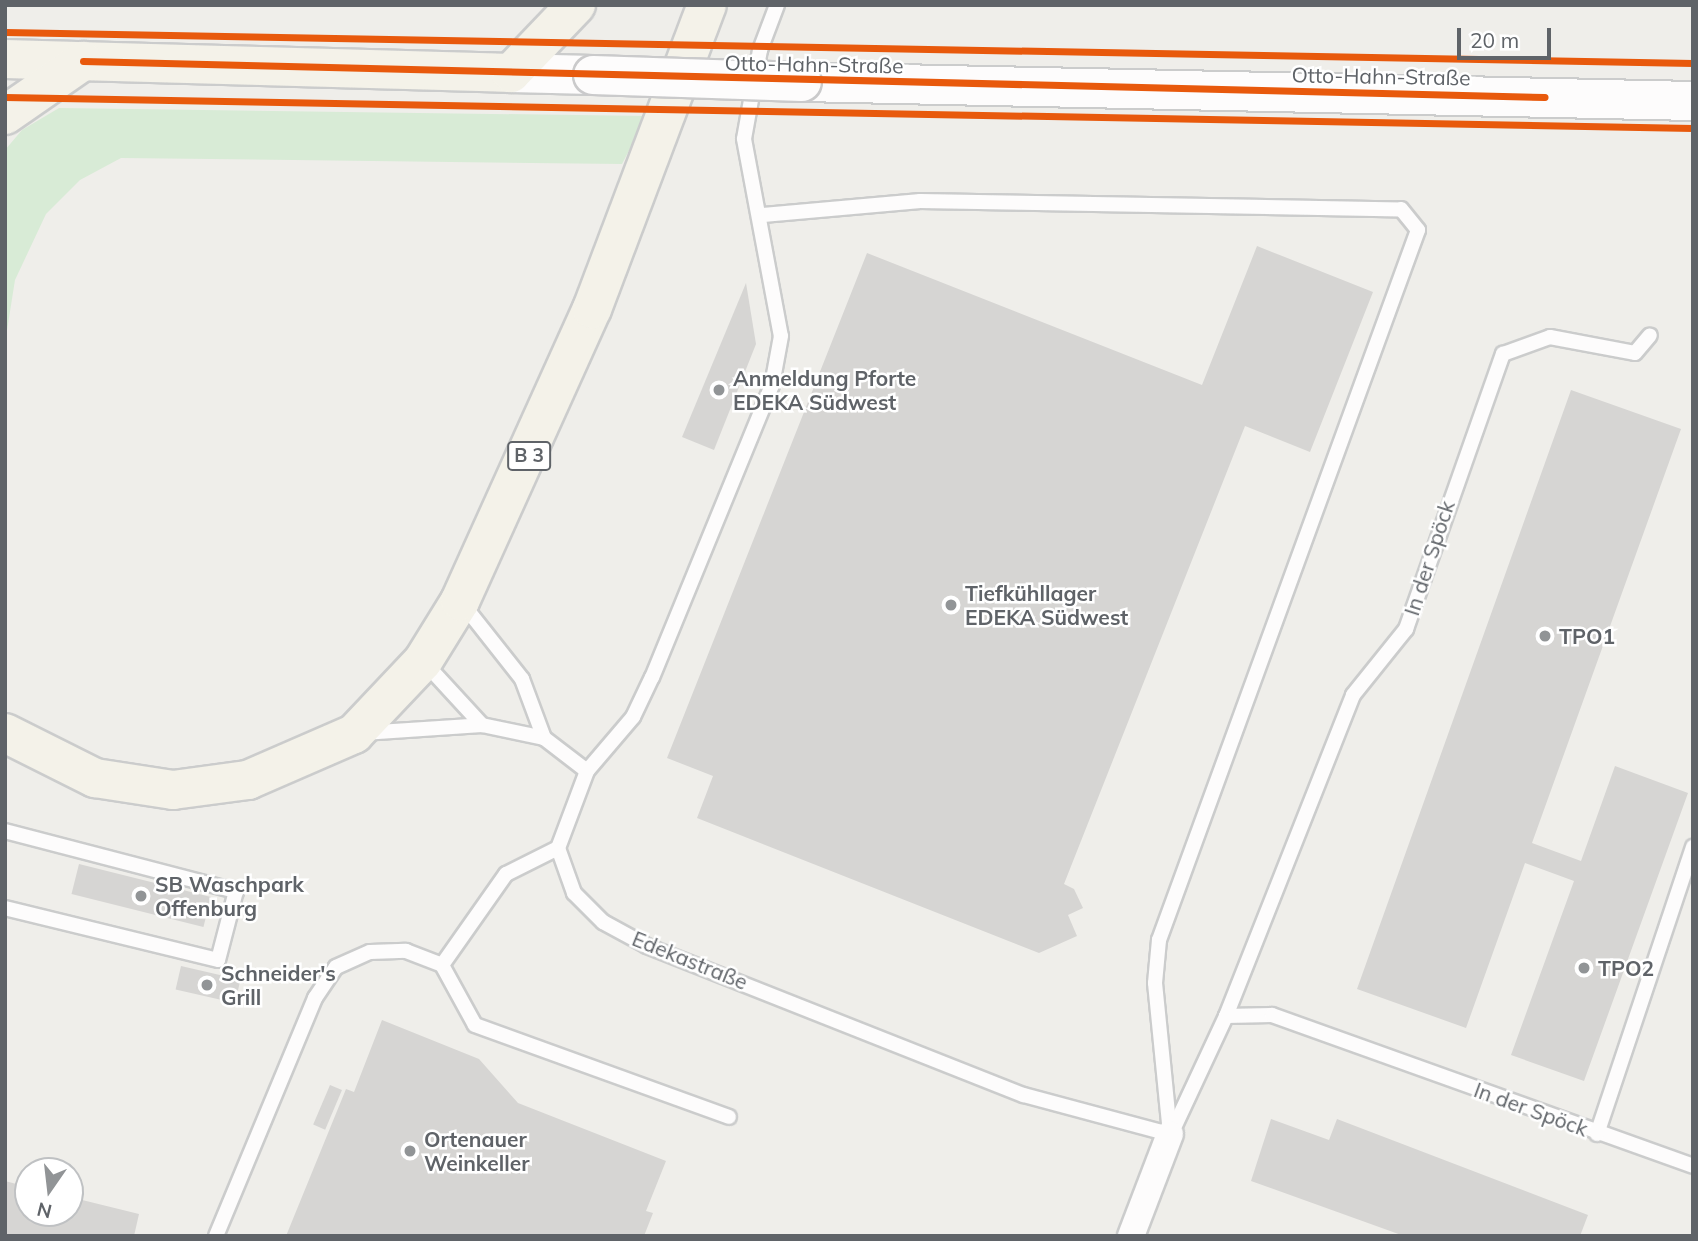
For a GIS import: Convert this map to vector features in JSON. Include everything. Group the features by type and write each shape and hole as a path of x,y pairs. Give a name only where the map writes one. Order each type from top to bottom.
{"main road":[{"path":"511,74 576,5"},
{"name":"B 3","path":"5,733 95,778 173,790 248,780 354,734 423,661 460,601 592,309 707,5"},
{"name":"Otto-Hahn-Straße","path":"5,59 511,74"},
{"path":"5,115 83,61"}],"street":[{"name":"Otto-Hahn-Straße","path":"511,74 1692,100"},
{"name":"In der Spöck","path":"1131,1236 1170,1134"}],"lane":[{"path":"442,965 506,874 558,848 587,771 633,717 648,687 772,385 781,336 762,215 746,171 744,139 760,50 777,5"},
{"path":"762,215 920,201 1401,209 1418,230 1159,940 1155,983 1170,1134"},
{"name":"In der Spöck","path":"1170,1134 1226,1016 1353,695 1406,629 1503,354 1550,337 1635,353 1650,335"},
{"path":"460,601 522,679 544,738"},
{"path":"423,661 482,725"},
{"path":"354,734 482,725 544,738 587,771"},
{"path":"5,831 236,891 218,960 5,908"},
{"name":"In der Spöck","path":"1597,1134 1693,847"},
{"name":"Edekastraße","path":"558,848 574,893 603,922 647,946 1024,1095 1170,1134"},
{"path":"216,1236 315,998 336,967 370,952 406,951 442,965 475,1025 729,1116"},
{"name":"In der Spöck","path":"1226,1016 1272,1015 1597,1134 1693,1166"}],"green space":[{"path":"59,108 647,116 622,164 121,158 80,180 46,214 15,280 5,343 5,150 22,130"}],"building":[{"name":"Tiefkühllager EDEKA Südwest","path":"1257,246 1373,292 1310,452 1245,426 1064,884 1074,889 1083,908 1068,915 1077,936 1039,953 697,818 713,776 667,758 867,253 1202,385"},
{"name":"Anmeldung Pforte EDEKA Südwest","path":"746,283 756,344 714,450 682,437"},
{"name":"TPO1","path":"1571,390 1681,429 1532,843 1581,861 1615,766 1688,793 1584,1081 1511,1055 1574,881 1525,863 1466,1028 1357,989"},
{"name":"SB Waschpark Offenburg","path":"79,864 211,897 203,927 72,894"},
{"name":"Schneider's Grill","path":"181,966 240,980 235,1003 176,989"},
{"name":"Ortenauer Weinkeller","path":"382,1020 479,1059 518,1103 666,1161 646,1211 653,1213 644,1236 286,1236 346,1089 354,1092"},
{"path":"330,1085 342,1090 325,1130 313,1125"},
{"path":"1271,1119 1329,1140 1337,1119 1588,1215 1580,1236 1404,1236 1251,1181"},
{"path":"5,1181 14,1183 14,1227 84,1227 84,1200 139,1214 134,1236 5,1236"}],"cycle path":[{"path":"5,32 1693,63"},
{"path":"83,61 1545,97"},
{"path":"5,97 1693,128"}],"place":[{"name":"Anmeldung Pforte EDEKA Südwest","path":"719,390"},
{"name":"Tiefkühllager EDEKA Südwest","path":"951,605"},
{"name":"TPO1","path":"1545,636"},
{"name":"SB Waschpark Offenburg","path":"141,896"},
{"name":"TPO2","path":"1584,968"},
{"name":"Schneider's Grill","path":"207,985"},
{"name":"Ortenauer Weinkeller","path":"410,1151"}]}
